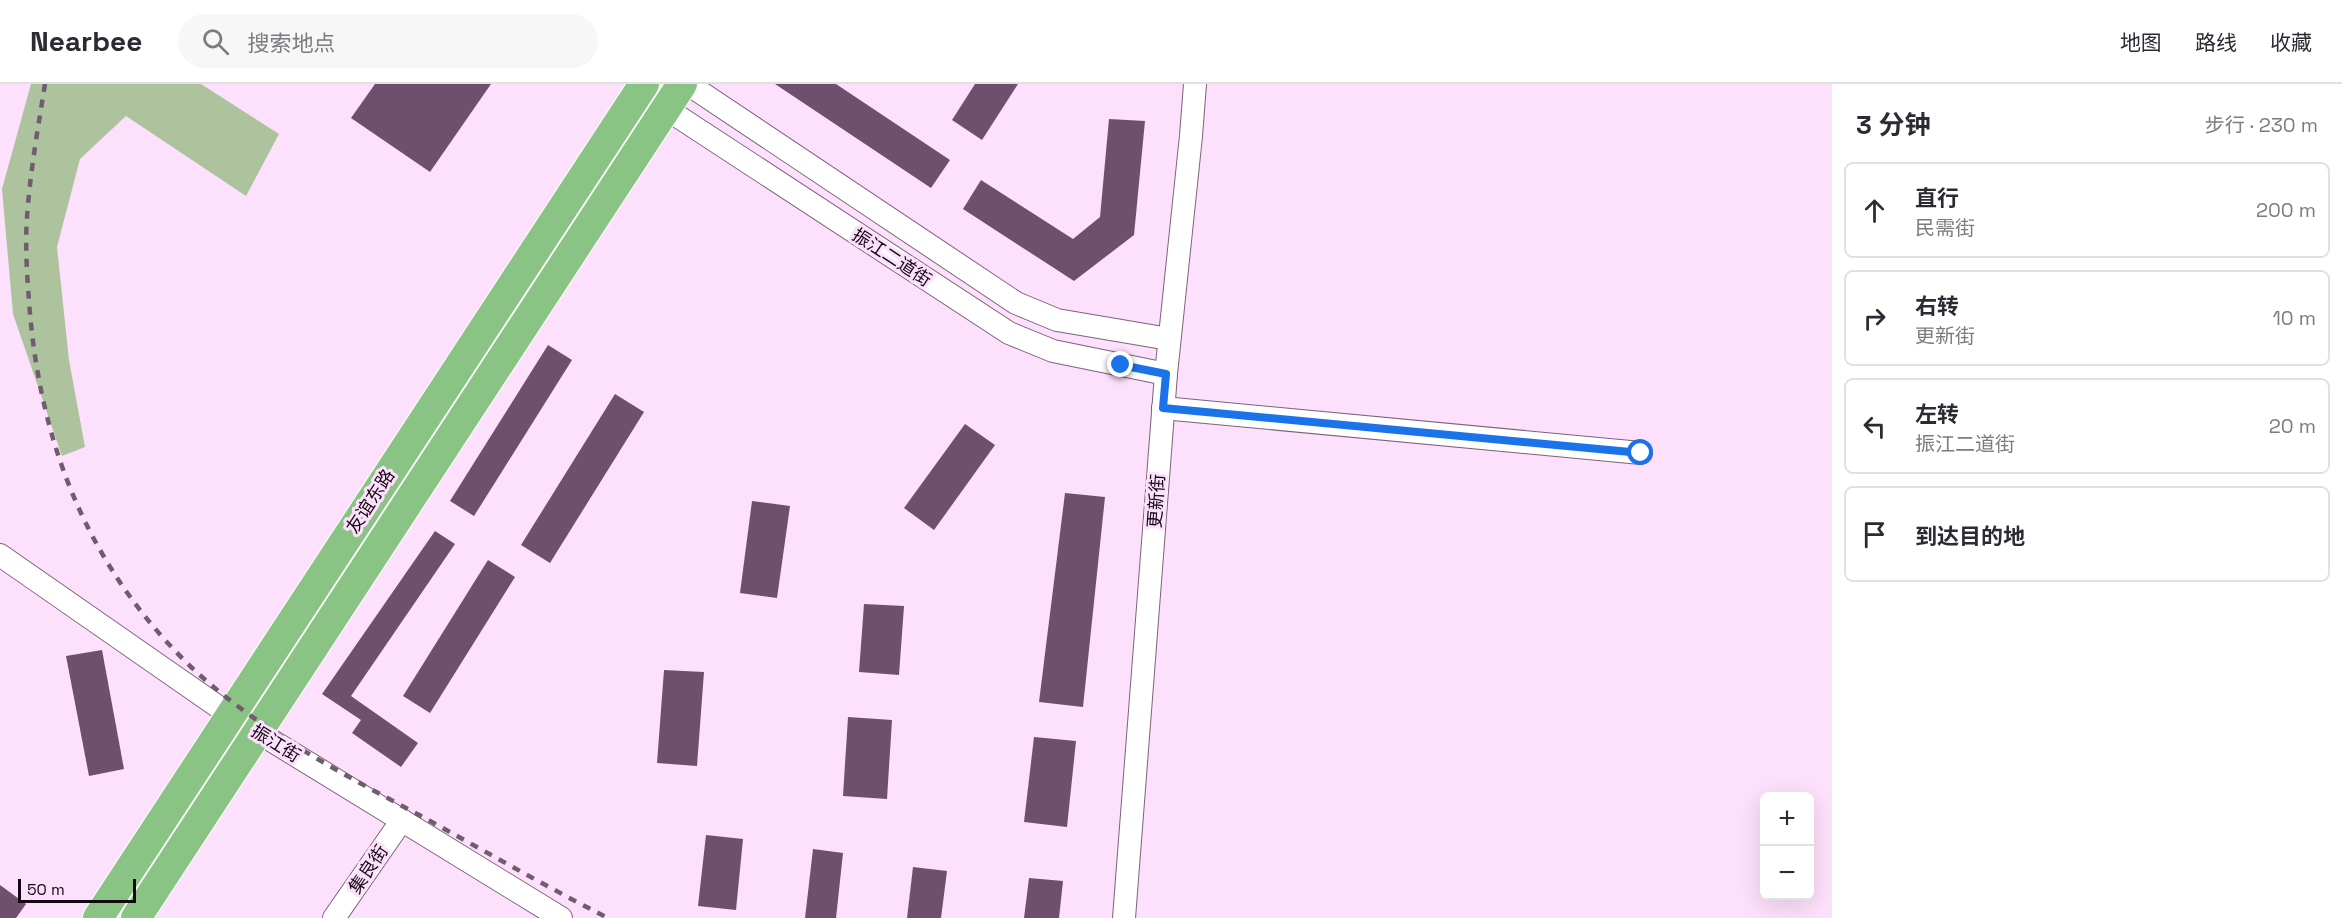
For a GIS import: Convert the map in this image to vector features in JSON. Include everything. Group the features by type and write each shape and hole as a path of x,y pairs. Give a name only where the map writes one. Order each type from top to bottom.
{"highway":[{"name":"友谊东路","path":"98,918 642,88"},
{"name":"友谊东路","path":"136,918 674,96"}],"street":[{"name":"振江二道街","path":"688,84 1016,303 1057,320 1169,339"},
{"name":"更新街","path":"1124,918 1163,408 1195,84"},
{"name":"振江二道街","path":"642,88 674,96 1009,333 1053,351 1166,374"},
{"path":"1163,408 1641,453"},
{"name":"振江街","path":"0,555 230,715 402,820 548,915"},
{"name":"集良街","path":"334,918 402,820"}],"green space":[{"path":"31,84 201,84 279,134 246,196 126,116 80,159 57,247 69,360 85,447 62,456 13,314 2,189"}],"building":[{"path":"375,84 491,84 430,172 351,118"},
{"path":"775,84 836,84 950,160 931,188"},
{"path":"975,84 1018,84 982,140 952,120"},
{"path":"1109,119 1145,121 1134,235 1074,281 963,209 981,180 1073,239 1100,217"},
{"path":"548,345 572,360 474,516 450,501"},
{"path":"615,394 644,412 550,563 521,545"},
{"path":"965,424 995,445 934,530 904,508"},
{"path":"1065,493 1105,497 1083,707 1039,702"},
{"path":"752,501 790,506 777,598 740,593"},
{"path":"435,531 455,544 351,696 418,743 401,767 352,733 361,720 322,694"},
{"path":"488,560 515,577 430,713 403,696"},
{"path":"864,604 904,606 899,675 859,672"},
{"path":"102,650 124,769 89,776 66,656"},
{"path":"664,670 704,672 697,766 657,763"},
{"path":"848,717 892,720 887,799 843,796"},
{"path":"1034,737 1076,741 1067,827 1024,822"},
{"path":"706,835 743,839 736,910 698,906"},
{"path":"813,849 843,853 836,918 805,918"},
{"path":"913,867 947,871 941,918 907,918"},
{"path":"1029,878 1063,881 1059,918 1024,918"},
{"path":"0,885 26,904 16,918 0,918"}],"railway":[{"path":"45,84 32,167 26,228 29,301 35,353 44,403 57,451 74,497 95,541 121,584 152,624 187,663 240,708 269,728 359,783 608,918"}],"route":[{"path":"1121,365 1166,374 1163,408 1641,453"}]}
